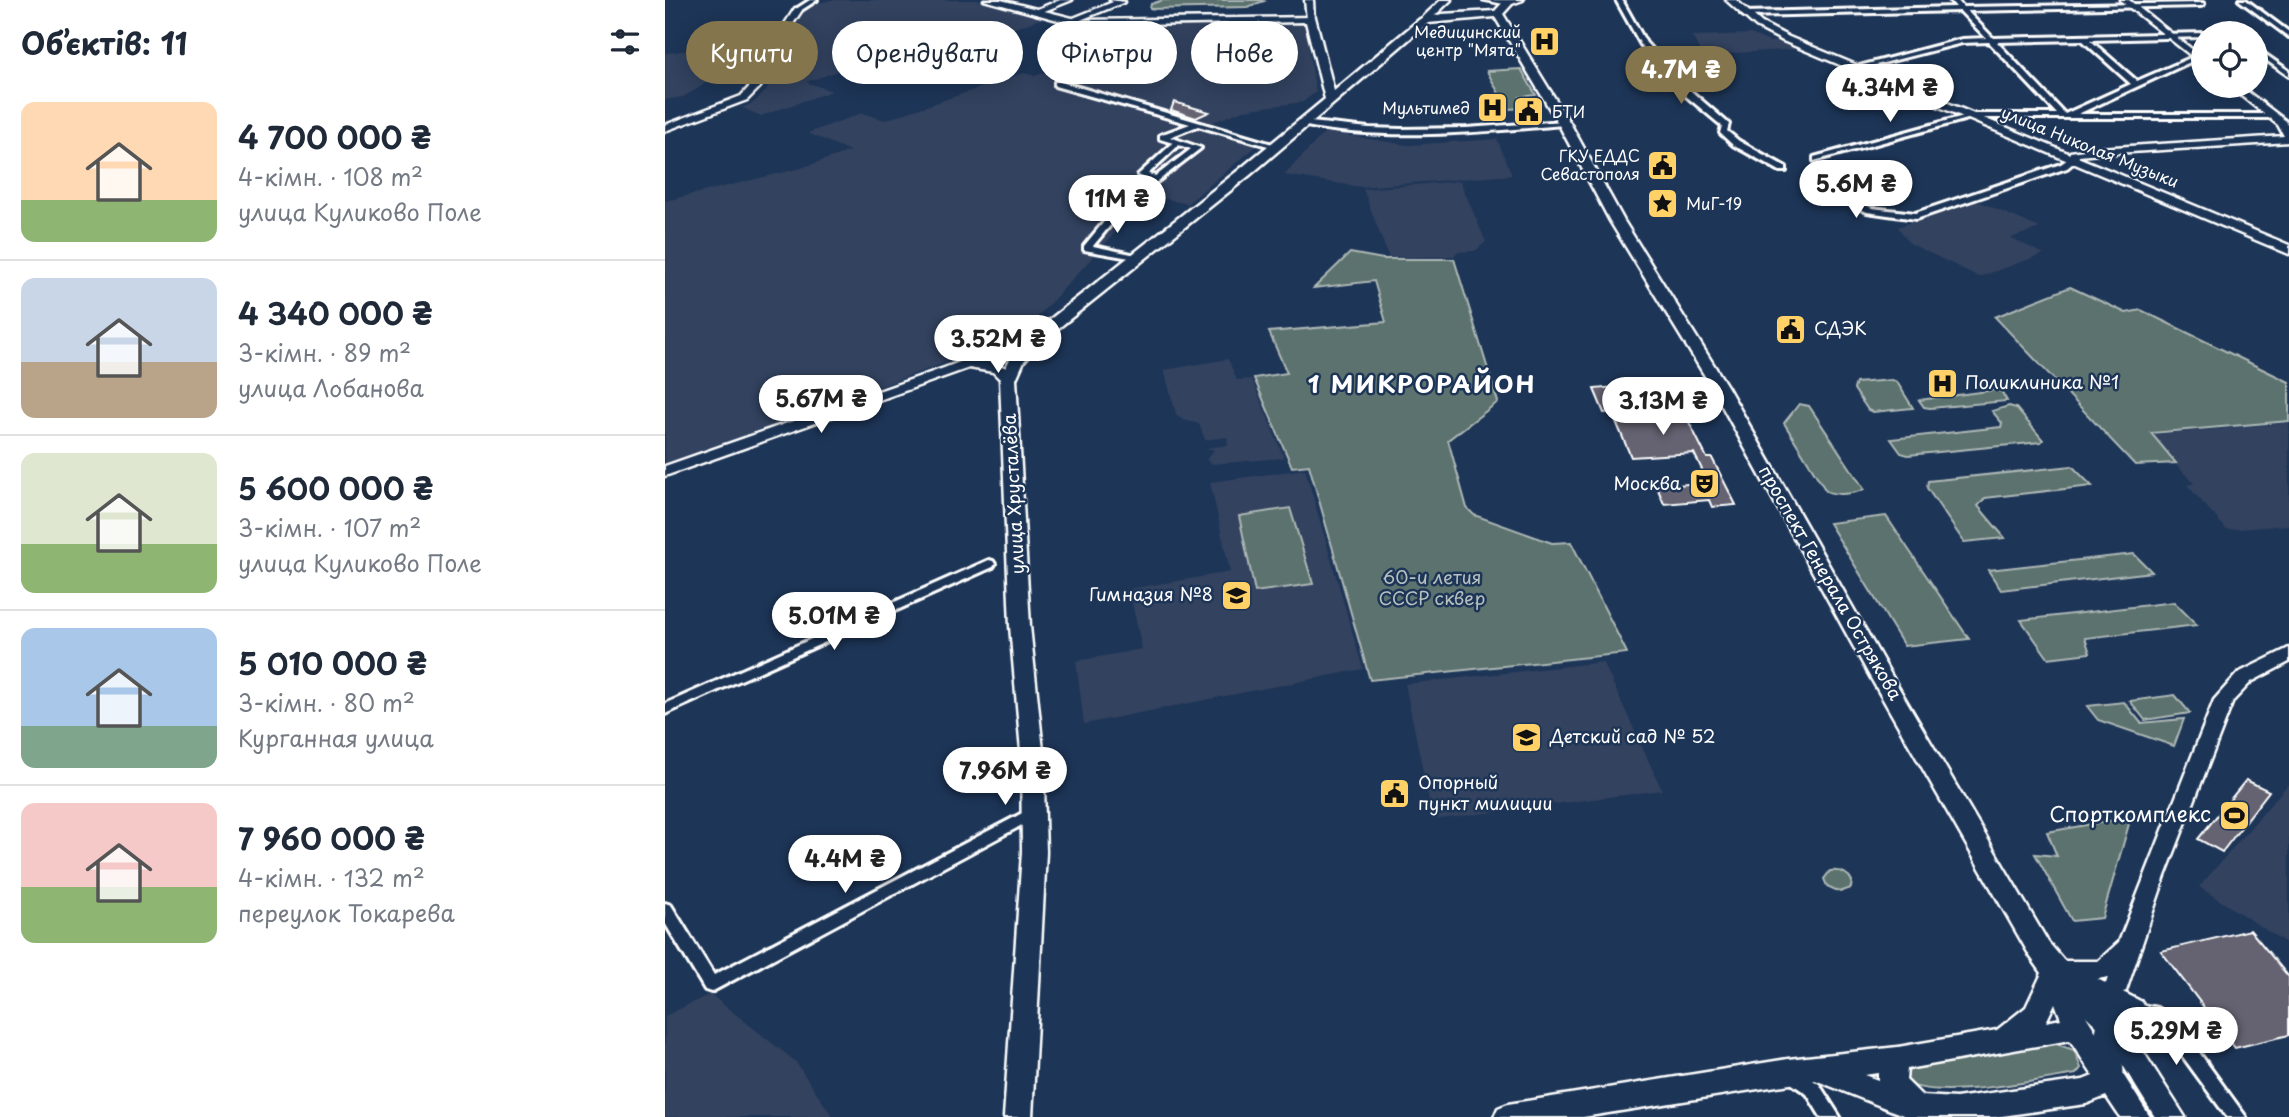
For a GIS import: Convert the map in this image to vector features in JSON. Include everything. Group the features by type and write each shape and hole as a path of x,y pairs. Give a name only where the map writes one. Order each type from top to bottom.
{"main road":[{"path":"989,0 1070,21"},
{"name":"улица Хрусталёва","path":"1018,1117 1034,852 1033,751 1020,626 1007,379 1017,357 1040,335 1304,123 1446,0"},
{"name":"улица Николая Музыки","path":"1731,0 1744,14 1773,33 2289,250"},
{"path":"1424,21 1442,17 1482,15 1499,3"},
{"name":"проспект Генерала Острякова","path":"1499,3 1617,221 1719,386 1974,837 2039,949 2056,971 2077,1028 2136,1117"},
{"path":"1156,21 1307,17 1331,99"},
{"path":"1323,76 1356,79"},
{"path":"665,471 949,371 1040,335"},
{"path":"977,360 1017,357"},
{"path":"949,371 974,365 989,365 1002,370 1007,379"},
{"path":"1818,1069 1917,1108 1956,1110 2087,1092 2113,1080 2117,1012 2131,936 2224,700 2231,688 2248,674 2289,654"},
{"path":"1995,1043 2036,1015 2056,971 2102,971 2112,966 2131,936"},
{"name":"проспект Генерала Острякова","path":"2056,971 2117,1012 2170,1117"},
{"path":"1508,1117 1788,1071 1898,1059 1995,1043 2077,1028 2117,1012"},
{"path":"1898,1059 1891,1070 1893,1086 1917,1108"}],"street":[{"path":"665,128 723,108 744,97 755,87 777,51 779,39 798,10 814,0"},
{"path":"1034,12 1068,0"},
{"path":"1070,21 1121,2 1114,0"},
{"path":"1307,17 1309,0"},
{"path":"1619,0 1643,44 1674,79 1726,126 1723,131 1736,143 1783,169"},
{"path":"1952,0 2064,117"},
{"path":"2124,0 2191,52"},
{"path":"2242,0 2289,35"},
{"path":"1744,14 2201,4"},
{"path":"1856,68 1962,41 2191,36"},
{"path":"2084,38 2136,84"},
{"path":"2268,59 2289,74"},
{"path":"2064,117 2191,63"},
{"path":"1061,84 1195,125 1275,146"},
{"path":"1808,182 1870,210 1916,216 2064,166 2074,159 2074,154 2285,140 2289,137 2285,123 2249,98"},
{"path":"1817,159 1971,116 2272,116"},
{"path":"1304,123 1360,132 1397,134 1564,123"},
{"path":"1138,258 1087,248 1125,202 1197,148 1163,137 1195,125"},
{"path":"1157,179 1142,175 1178,142"},
{"path":"665,709 989,564"},
{"path":"665,909 711,985 1032,813"},
{"path":"2117,1012 2151,1013 2168,1023 2237,1117"},
{"path":"1788,1071 1813,1089 1831,1117"}],"shaded area":[{"path":"831,0 977,0 1043,18 1023,25 1023,21 832,21 832,73 818,78 818,21 798,21 808,6"},
{"path":"1304,20 1316,92 1303,102 1244,110 1201,127 1258,145 1187,204 1150,195 1019,337 972,336 953,360 665,464 665,201 801,168 850,151 808,133 862,113 885,120 991,84 1023,84 1024,73 1037,75 1037,84 1177,84 1177,23 1191,23 1191,84 1298,84 1298,21 1263,21"},
{"path":"1751,34 1770,42 1780,41 1801,49 1702,55 1692,36"},
{"path":"686,51 686,84 704,84 683,97 665,100 665,53"},
{"path":"770,84 812,84 832,91 761,116 742,108 753,103"},
{"path":"1325,132 1408,145 1497,139 1512,175 1361,187 1284,175"},
{"path":"1460,181 1486,242 1475,251 1457,252 1454,256 1389,258 1363,189"},
{"path":"1973,199 2040,228 2011,238 2044,254 1979,277 1909,243 1898,227"},
{"path":"1228,359 1237,380 1252,379 1284,458 1213,464 1206,460 1214,450 1206,448 1228,445 1227,437 1205,440 1199,424 1183,420 1176,414 1164,370"},
{"path":"2289,423 2289,525 2227,530 2187,485 2194,483 2146,435"},
{"name":"Гимназия №8","path":"1305,469 1363,669 1084,724 1076,661 1142,649 1129,589 1230,572 1210,482"},
{"name":"Детский сад № 52","path":"1603,662 1662,790 1433,820 1405,684"},
{"path":"2289,783 2289,945 2199,887"},
{"path":"710,994 795,1061 833,1117 665,1117 665,1016"}],"green space":[{"path":"1163,0 1264,1 1247,7 1150,9 1151,4"},
{"path":"1521,69 1536,95 1520,97 1526,108 1507,109 1487,71"},
{"name":"60-и летия СССР сквер","path":"1350,253 1383,259 1454,259 1498,402 1448,440 1467,508 1474,515 1552,543 1571,542 1627,653 1370,680 1309,465 1292,467 1254,378 1287,373 1269,332 1386,322 1374,281 1314,288"},
{"path":"2070,287 2126,313 2141,310 2289,382 2289,421 2151,433 2176,463 2135,465 1995,317"},
{"path":"1892,380 1897,382 1913,408 1873,412 1868,410 1854,389 1856,383"},
{"path":"2001,391 2007,401 1930,408 1924,407 1919,400"},
{"path":"1799,404 1809,406 1864,489 1845,494 1826,491 1784,423"},
{"path":"2009,406 2016,408 2043,440 2041,442 1908,455 1901,453 1891,439 2001,427 2002,423 1992,411"},
{"path":"2072,466 2092,486 1985,498 1978,506 2005,538 1964,542 1927,488 1928,481"},
{"path":"1290,508 1313,584 1255,592 1239,516"},
{"path":"1886,516 1969,639 1904,646 1829,523"},
{"path":"2134,554 2152,572 2001,590 1988,570"},
{"path":"2174,602 2197,625 2085,638 2090,653 2048,658 2021,620"},
{"path":"2175,695 2190,713 2145,720 2130,701"},
{"path":"2124,702 2141,723 2184,719 2174,746 2098,720 2087,706"},
{"path":"2131,817 2102,918 2072,921 2035,854 2057,856 2047,832"},
{"path":"1830,871 1846,874 1852,881 1851,888 1840,892 1827,886 1824,879"},
{"path":"2053,1043 2074,1050 2081,1068 2076,1074 1961,1090 1917,1087 1903,1081 1903,1073 1913,1069"}],"building":[{"path":"1174,102 1209,112 1196,118 1171,110"},
{"path":"1669,382 1707,458 1712,458 1736,505 1712,507 1709,500 1664,504 1657,487 1708,482 1694,453 1631,457 1612,412 1604,413 1594,389"},
{"name":"Спорткомплекс","path":"2246,780 2269,791 2222,852 2198,839"},
{"path":"2250,930 2289,977 2289,1035 2235,1048 2161,951"}],"place":[{"name":"Медицинский центр \"Мята\"","path":"1544,41"},
{"name":"Мультимед","path":"1493,108"},
{"name":"БТИ","path":"1529,112"},
{"name":"ГКУ ЕДДС Севастополя","path":"1663,165"},
{"name":"МиГ-19","path":"1663,204"},
{"name":"СДЭК","path":"1791,329"},
{"name":"Поликлиника №1","path":"1942,383"},
{"name":"Москва","path":"1704,484"},
{"name":"Гимназия №8","path":"1236,595"},
{"name":"Детский сад № 52","path":"1527,737"},
{"name":"Опорный пункт милиции","path":"1395,793"},
{"name":"Спорткомплекс","path":"2234,815"}],"district":[{"name":"1 МИКРОРАЙОН","path":"1422,385"}]}
